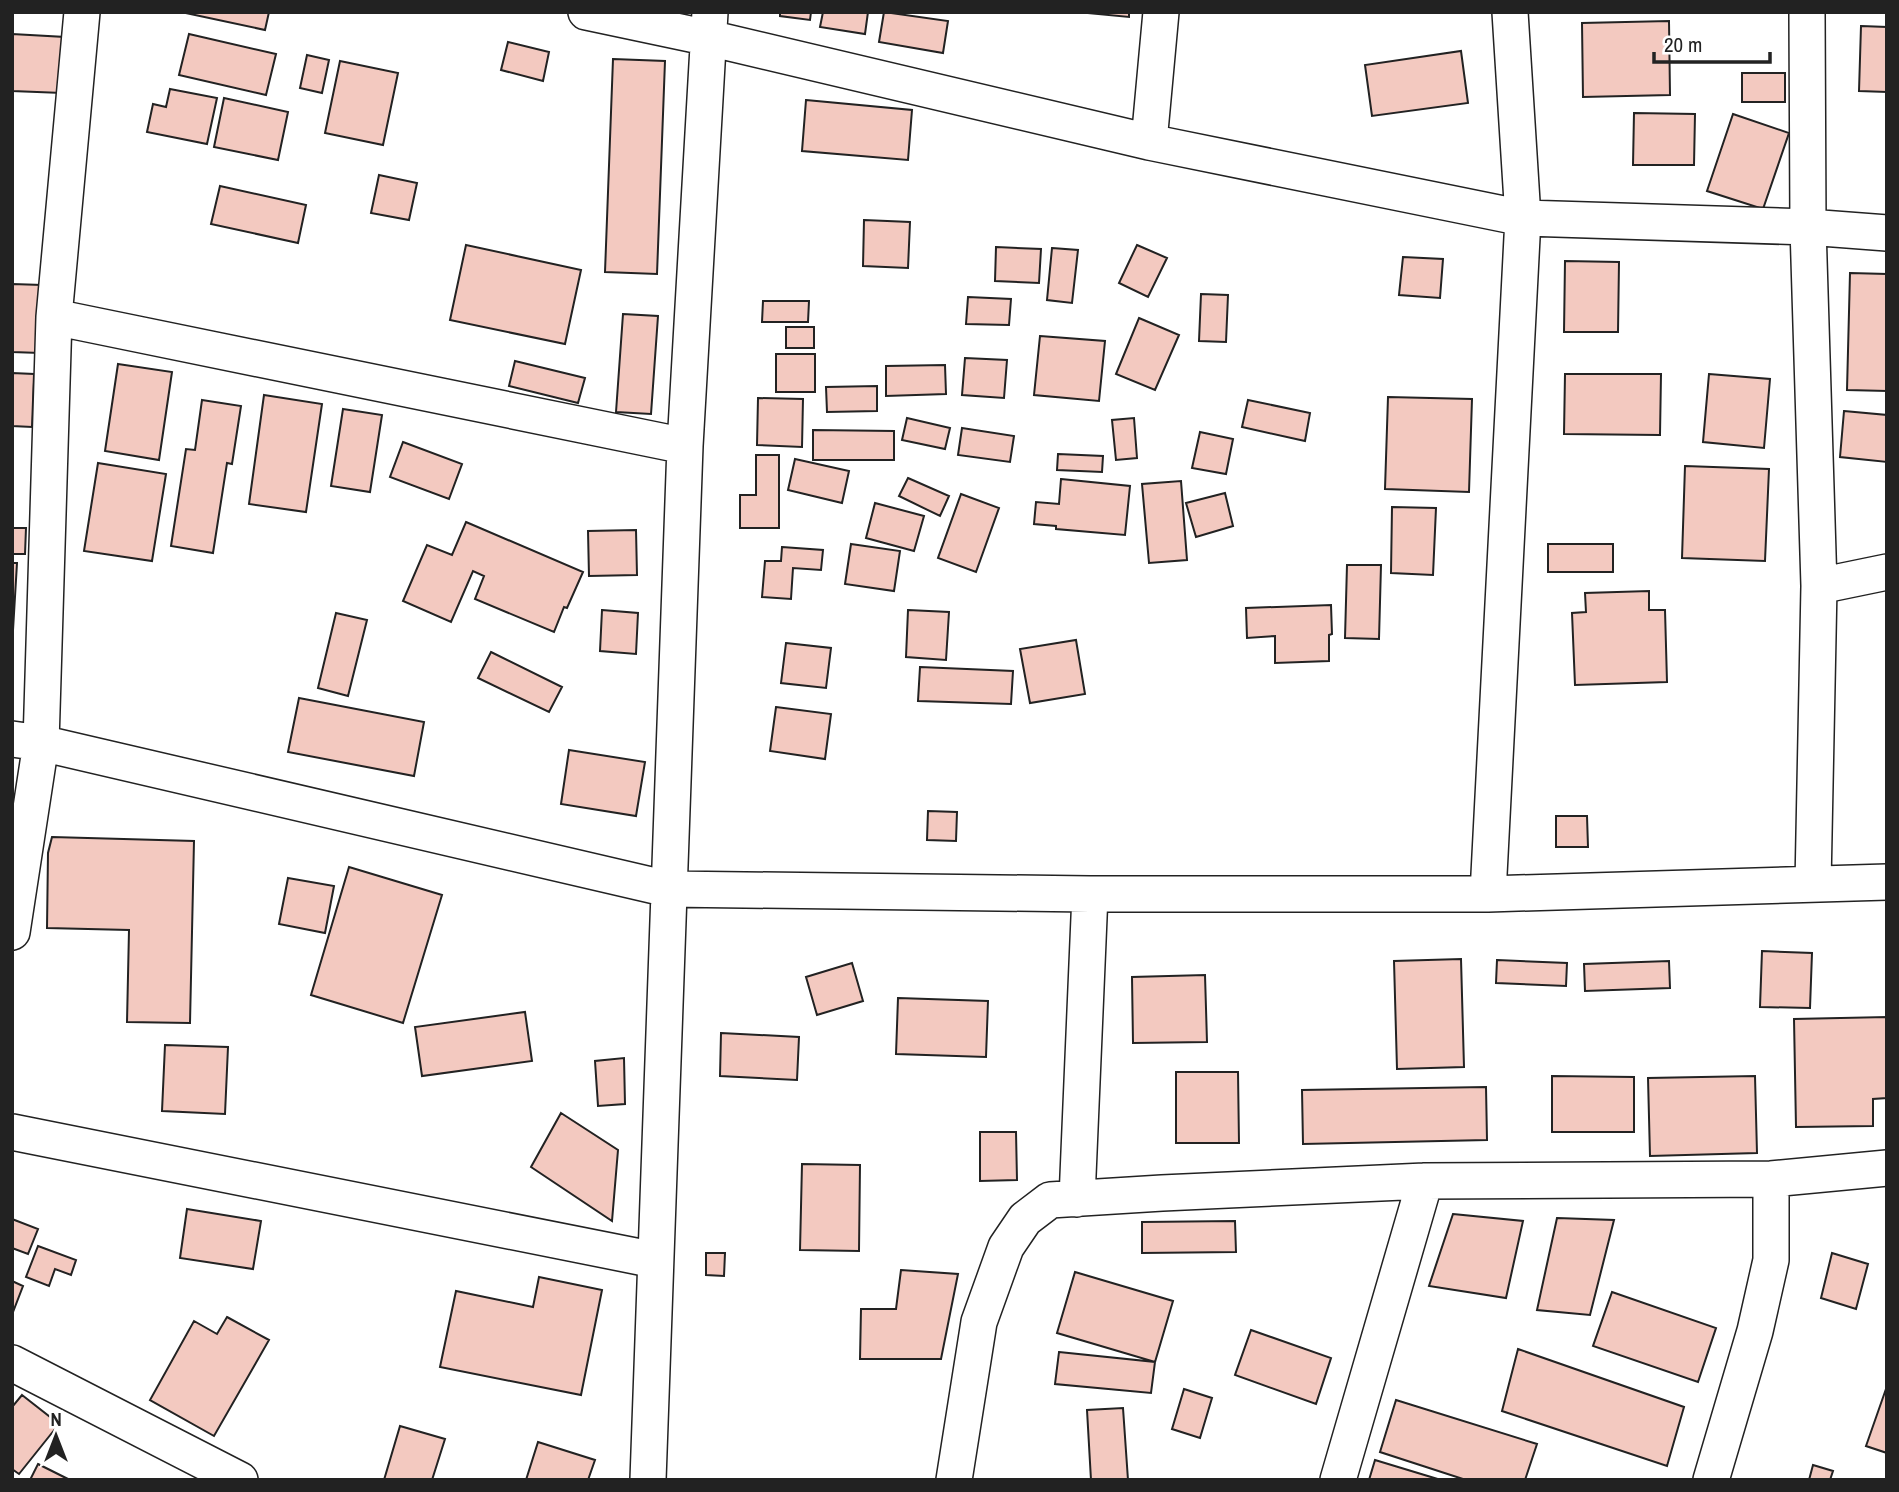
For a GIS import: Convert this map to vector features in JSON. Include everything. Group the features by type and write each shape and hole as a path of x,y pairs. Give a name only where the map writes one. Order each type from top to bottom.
{"street":[{"path":"12,932 54,317 82,12"},
{"path":"586,12 710,25 1150,142 1523,218 1808,227 1887,233"},
{"path":"1150,142 1161,12"},
{"path":"1488,894 1523,218 1510,12"},
{"path":"1807,12 1808,227 1819,586 1813,884"},
{"path":"648,1480 685,446 710,25"},
{"path":"54,317 685,446"},
{"path":"1819,586 1887,572"},
{"path":"27,741 668,890 1488,894 1887,882"},
{"path":"1077,1199 1090,894"},
{"path":"12,1132 655,1260"},
{"path":"954,1480 979,1322 1006,1247 1025,1219 1050,1200 1425,1181 1771,1179 1887,1168"},
{"path":"1711,1480 1755,1331 1771,1260 1771,1179"},
{"path":"1338,1480 1425,1181"},
{"path":"12,1363 240,1480"}],"building":[{"path":"181,12 269,12 265,30"},
{"path":"780,12 811,12 810,20 780,16"},
{"path":"823,12 868,12 865,34 820,27"},
{"path":"884,12 948,21 943,53 879,42"},
{"path":"1077,12 1129,12 1129,17"},
{"path":"1669,21 1670,95 1583,97 1582,23"},
{"path":"1861,26 1887,27 1887,92 1859,91"},
{"path":"12,34 65,37 62,93 12,91"},
{"path":"189,34 276,54 266,95 179,75"},
{"path":"508,42 549,52 543,81 501,70"},
{"path":"1461,51 1468,103 1372,116 1365,65"},
{"path":"307,55 329,60 322,93 300,88"},
{"path":"613,59 665,61 657,274 605,272"},
{"path":"340,61 398,73 383,145 325,133"},
{"path":"1742,73 1785,73 1785,102 1742,102"},
{"path":"170,89 217,98 207,144 147,132 153,104 166,107"},
{"path":"224,98 288,112 278,160 214,147"},
{"path":"806,100 912,110 908,160 802,151"},
{"path":"1634,113 1695,114 1694,165 1633,165"},
{"path":"1733,114 1789,133 1763,209 1707,191"},
{"path":"379,175 417,183 409,220 371,213"},
{"path":"220,186 306,205 298,243 211,224"},
{"path":"864,220 910,222 908,268 863,266"},
{"path":"466,245 581,270 565,344 450,320"},
{"path":"1137,245 1167,258 1148,297 1119,283"},
{"path":"996,247 1041,249 1039,283 995,281"},
{"path":"1052,248 1078,250 1072,303 1047,300"},
{"path":"1403,257 1443,259 1440,298 1399,295"},
{"path":"1565,261 1619,262 1618,332 1564,332"},
{"path":"1850,273 1887,274 1887,391 1847,390"},
{"path":"12,284 42,285 40,353 12,352"},
{"path":"1201,294 1228,295 1226,342 1199,341"},
{"path":"968,297 1011,299 1009,325 966,324"},
{"path":"763,301 809,301 808,322 762,322"},
{"path":"623,314 658,316 651,414 616,412"},
{"path":"1139,318 1179,335 1155,390 1116,374"},
{"path":"786,327 814,327 814,348 786,348"},
{"path":"1040,336 1105,341 1099,401 1034,395"},
{"path":"776,354 815,354 815,392 776,392"},
{"path":"965,358 1007,360 1004,398 962,395"},
{"path":"515,361 585,378 578,403 509,386"},
{"path":"118,364 172,372 159,460 105,451"},
{"path":"945,365 946,394 886,396 886,366"},
{"path":"12,373 34,374 32,427 12,426"},
{"path":"1565,374 1661,374 1660,435 1564,434"},
{"path":"1709,374 1770,379 1764,448 1703,442"},
{"path":"877,386 877,411 827,412 826,387"},
{"path":"264,395 322,404 306,512 249,504"},
{"path":"1388,397 1472,399 1469,492 1385,489"},
{"path":"758,398 803,399 802,447 757,445"},
{"path":"202,400 241,406 232,464 227,463 213,553 171,546 186,449 195,450"},
{"path":"1248,400 1310,413 1305,441 1242,427"},
{"path":"343,409 382,415 370,492 331,486"},
{"path":"1844,411 1887,415 1887,462 1840,457"},
{"path":"907,418 950,428 945,449 902,440"},
{"path":"1134,418 1137,458 1116,460 1112,420"},
{"path":"962,428 1014,436 1010,462 958,455"},
{"path":"813,430 894,431 894,460 813,460"},
{"path":"1200,432 1233,439 1226,474 1192,468"},
{"path":"403,442 462,464 449,499 390,477"},
{"path":"1058,454 1103,456 1102,472 1057,470"},
{"path":"756,455 779,455 779,528 740,528 740,495 756,495"},
{"path":"795,459 849,471 842,503 788,490"},
{"path":"98,463 166,474 152,561 84,551"},
{"path":"1685,466 1769,469 1765,561 1682,558"},
{"path":"908,478 949,496 940,516 899,496"},
{"path":"1061,479 1130,486 1125,535 1056,529 1056,526 1034,524 1036,502 1059,504"},
{"path":"1181,481 1187,560 1149,563 1142,484"},
{"path":"1225,493 1233,526 1196,537 1186,503"},
{"path":"961,494 999,508 976,572 938,558"},
{"path":"875,503 924,516 914,551 866,538"},
{"path":"1392,507 1436,508 1433,575 1391,573"},
{"path":"466,522 583,572 554,632 475,599 484,576 473,571 451,622 403,601 427,545 452,555"},
{"path":"12,528 26,528 25,554 12,554"},
{"path":"636,530 637,575 589,576 588,531"},
{"path":"851,544 900,551 894,591 845,584"},
{"path":"1548,544 1613,544 1613,572 1548,572"},
{"path":"782,547 823,550 821,570 793,568 791,599 762,597 765,561 781,561"},
{"path":"12,563 17,563 12,647"},
{"path":"1347,565 1381,565 1379,639 1345,638"},
{"path":"1649,591 1649,610 1665,610 1667,682 1575,685 1572,613 1586,612 1585,593"},
{"path":"1331,605 1329,661 1275,663 1275,636 1247,638 1246,608"},
{"path":"602,610 638,613 636,654 600,651"},
{"path":"908,610 949,612 946,660 906,657"},
{"path":"336,613 367,620 348,696 318,688"},
{"path":"1076,640 1085,694 1030,703 1020,649"},
{"path":"786,643 831,648 826,688 781,683"},
{"path":"491,652 562,687 549,712 478,678"},
{"path":"920,667 1013,671 1011,704 918,701"},
{"path":"299,698 424,722 414,776 288,752"},
{"path":"776,707 831,714 825,759 770,751"},
{"path":"569,750 645,762 636,816 561,804"},
{"path":"928,811 957,812 956,841 927,840"},
{"path":"1556,816 1587,816 1588,847 1556,847"},
{"path":"52,837 194,841 190,1023 127,1022 129,930 47,928 48,853"},
{"path":"349,867 442,895 403,1023 311,995"},
{"path":"288,878 334,886 325,933 279,924"},
{"path":"1762,951 1812,953 1810,1008 1760,1007"},
{"path":"1461,959 1464,1067 1397,1069 1394,961"},
{"path":"1497,960 1567,963 1566,986 1496,983"},
{"path":"1669,961 1670,988 1585,991 1584,964"},
{"path":"852,963 863,1001 817,1015 806,977"},
{"path":"1205,975 1207,1042 1133,1043 1132,977"},
{"path":"898,998 988,1001 986,1057 896,1054"},
{"path":"525,1012 532,1061 422,1076 415,1027"},
{"path":"1887,1017 1887,1098 1873,1099 1873,1126 1796,1127 1794,1019"},
{"path":"721,1033 799,1037 797,1080 720,1076"},
{"path":"165,1045 228,1047 225,1114 162,1111"},
{"path":"624,1058 625,1104 598,1106 595,1061"},
{"path":"1176,1072 1238,1072 1239,1143 1176,1143"},
{"path":"1552,1076 1634,1077 1634,1132 1552,1132"},
{"path":"1755,1076 1757,1153 1650,1156 1648,1078"},
{"path":"1486,1087 1487,1140 1303,1144 1302,1090"},
{"path":"561,1113 618,1150 612,1221 531,1167"},
{"path":"980,1132 1016,1132 1017,1180 980,1181"},
{"path":"802,1164 860,1165 859,1251 800,1250"},
{"path":"187,1209 261,1221 253,1269 180,1258"},
{"path":"1453,1214 1523,1221 1506,1298 1429,1286"},
{"path":"1557,1218 1614,1220 1590,1315 1537,1310"},
{"path":"12,1219 38,1229 28,1254 12,1248"},
{"path":"1235,1221 1236,1252 1142,1253 1142,1222"},
{"path":"38,1246 76,1260 71,1275 55,1269 49,1286 26,1277"},
{"path":"706,1253 725,1253 724,1276 706,1275"},
{"path":"1832,1253 1868,1264 1856,1309 1821,1298"},
{"path":"901,1270 958,1274 941,1359 860,1359 861,1309 896,1309"},
{"path":"1075,1272 1173,1301 1155,1362 1057,1333"},
{"path":"539,1277 602,1290 581,1395 440,1367 456,1291 533,1307"},
{"path":"12,1281 23,1286 13,1312 12,1312"},
{"path":"1612,1292 1716,1328 1698,1382 1593,1346"},
{"path":"227,1317 269,1340 214,1436 150,1400 194,1321 217,1334"},
{"path":"1251,1330 1331,1358 1316,1404 1235,1375"},
{"path":"1518,1349 1684,1407 1667,1466 1502,1411"},
{"path":"1059,1352 1155,1362 1151,1393 1055,1384"},
{"path":"1887,1386 1887,1453 1866,1446"},
{"path":"1184,1389 1212,1398 1200,1438 1172,1429"},
{"path":"22,1395 59,1424 19,1474 12,1469 12,1407"},
{"path":"1396,1400 1537,1444 1525,1480 1466,1480 1380,1452"},
{"path":"1123,1408 1128,1480 1091,1480 1087,1410"},
{"path":"400,1426 445,1439 432,1480 384,1480"},
{"path":"538,1442 595,1460 588,1480 526,1480"},
{"path":"1375,1460 1441,1480 1369,1480"},
{"path":"38,1464 70,1480 30,1480"},
{"path":"1813,1465 1833,1471 1830,1480 1809,1480"}]}
